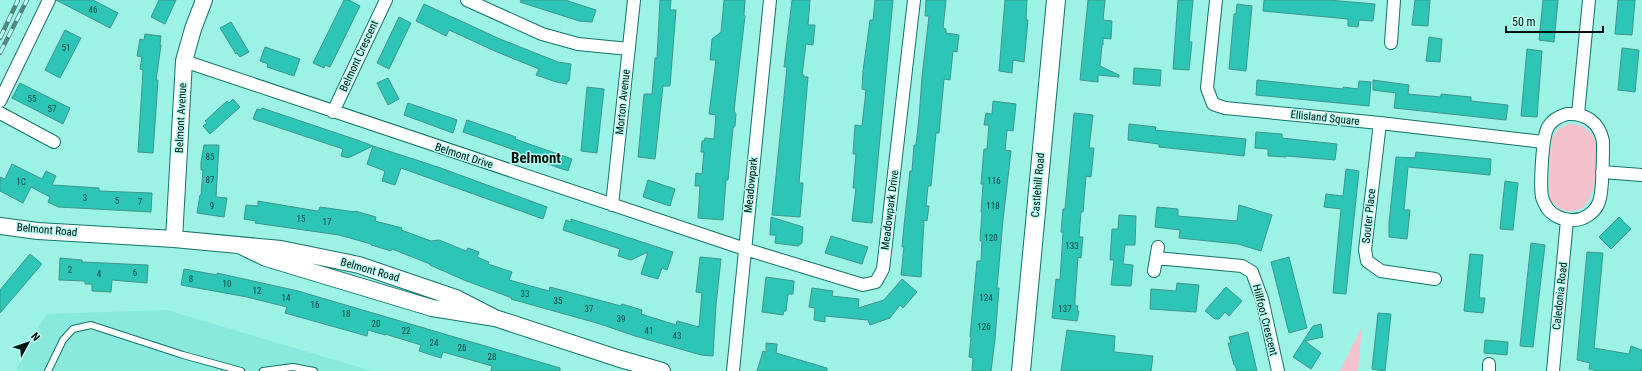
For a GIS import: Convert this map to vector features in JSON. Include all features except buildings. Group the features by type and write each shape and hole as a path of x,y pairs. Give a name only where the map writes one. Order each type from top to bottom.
{"main road":[{"name":"Castlehill Road","path":"1021,371 1056,0"}],"street":[{"path":"0,101 49,0"},
{"name":"Belmont Avenue","path":"174,239 184,61 193,29 204,0"},
{"name":"Belmont Crescent","path":"333,112 386,0"},
{"path":"467,0 480,3 542,34 578,44 629,49"},
{"name":"Morton Avenue","path":"612,205 634,0"},
{"name":"Meadowpark","path":"734,371 770,0"},
{"name":"Meadowpark Drive","path":"745,249 863,285 876,282 883,269 914,0"},
{"name":"Ellisland Square","path":"1216,0 1207,88 1213,104 1226,108 1380,123 1543,142"},
{"path":"1390,43 1394,0"},
{"path":"1578,114 1589,0"},
{"name":"Belmont Drive","path":"184,61 745,249"},
{"path":"0,112 54,142"},
{"path":"1567,114 1586,116 1592,120 1601,133 1603,141 1600,200 1594,211 1581,219 1567,220 1559,218 1552,213 1544,202 1542,196 1543,142 1547,128 1556,119 1567,114"},
{"name":"Souter Place","path":"1380,123 1365,250 1367,261 1381,272 1435,279"},
{"path":"1602,172 1642,175"},
{"name":"Caledonia Road","path":"1552,371 1567,220"},
{"name":"Belmont Road","path":"0,226 38,231 174,239 281,249 359,265 456,298 495,318 617,358 662,371"},
{"name":"Hillfoot Crescent","path":"1154,271 1157,253 1242,266 1252,272 1262,299 1278,371"}],"lane":[{"path":"48,371 63,340 73,328 91,326 182,355 241,371"},
{"path":"263,371 293,367 314,371"}],"shaded area":[{"path":"1569,124 1583,126 1595,139 1596,163 1594,186 1590,197 1585,205 1578,210 1568,211 1558,208 1551,200 1549,179 1550,149 1553,137 1556,132"},
{"path":"167,310 372,371 16,371 27,344 47,314"},
{"path":"1362,327 1358,371 1340,371"}],"railway":[{"path":"0,38 18,0"},
{"path":"0,53 27,0"}],"district":[{"name":"Belmont","path":"536,158"}]}
